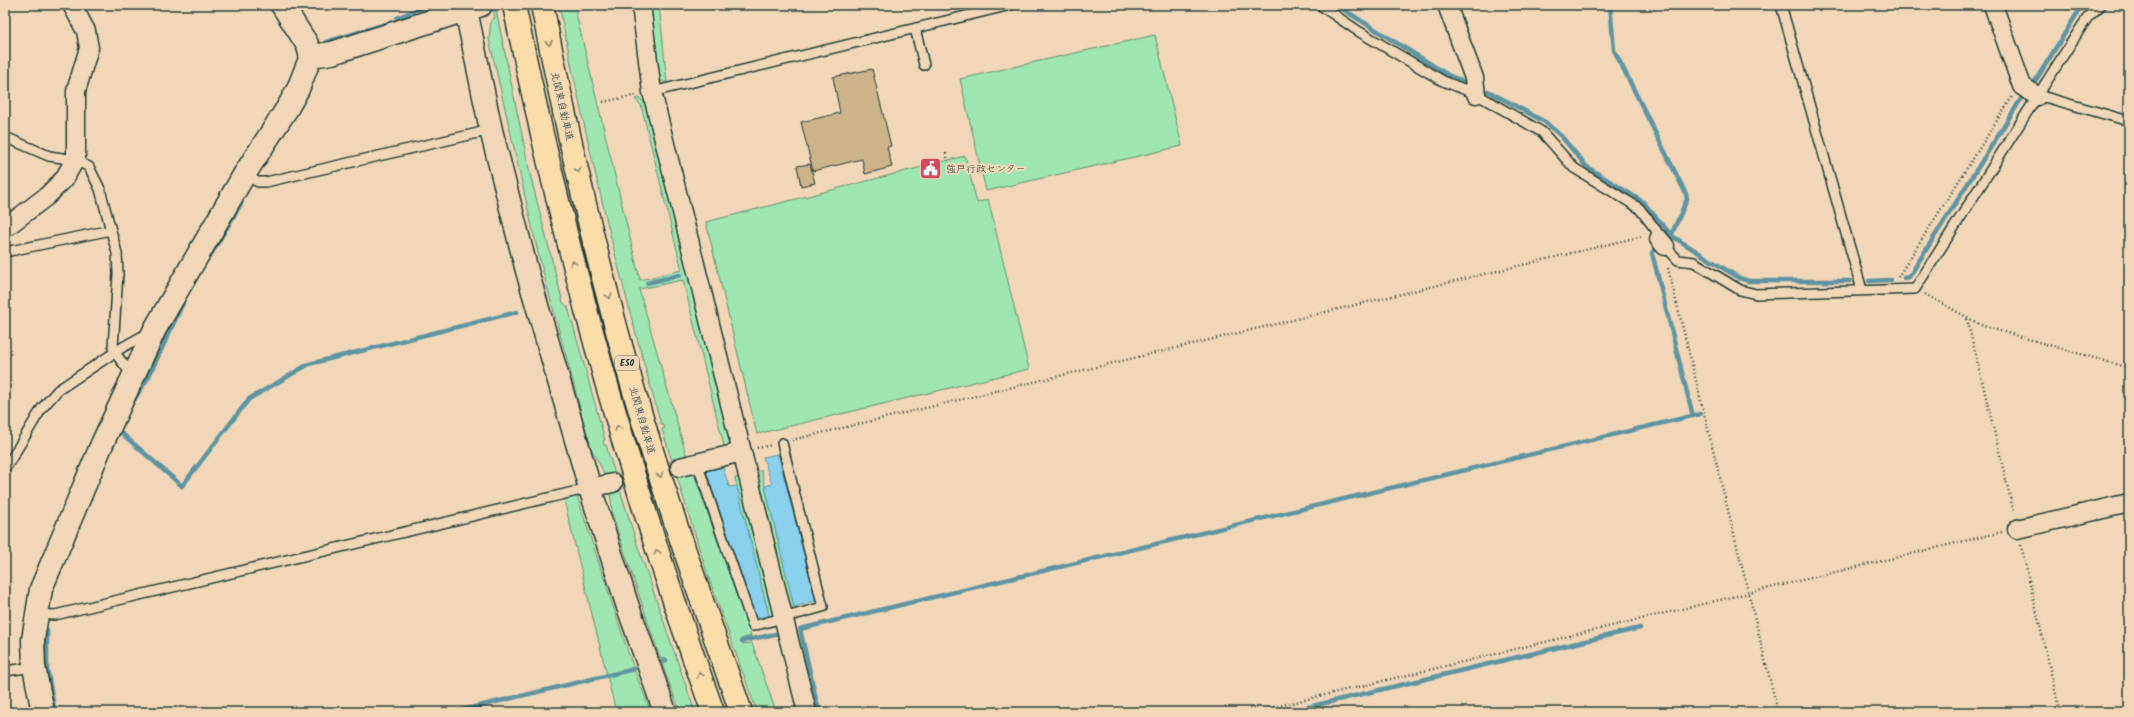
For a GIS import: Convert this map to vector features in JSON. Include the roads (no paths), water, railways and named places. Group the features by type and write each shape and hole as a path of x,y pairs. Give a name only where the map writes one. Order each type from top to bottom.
{"highway":[{"name":"E50","path":"514,5 557,202 592,335 631,473 677,614 713,712"},
{"name":"北関東自動車道","path":"542,5 583,194 616,327 654,456 706,613 741,712"}],"street":[{"path":"5,228 47,196 64,179 75,160 77,147 75,103 76,91 89,48 86,31 72,5"},
{"path":"42,712 34,667 33,640 41,589 102,444 155,329 244,175 298,89 311,56 307,44 282,5"},
{"path":"641,5 652,92 807,712"},
{"path":"1448,5 1474,78 1476,94"},
{"path":"1993,5 2022,86 2038,96"},
{"path":"311,56 332,53 470,7 491,130 514,223 590,488 627,604 665,712"},
{"path":"688,465 742,452"},
{"path":"590,488 613,483"},
{"path":"2017,529 2129,503"}],"lane":[{"path":"652,92 1011,5"},
{"path":"1320,5 1358,31 1443,81 1476,94 1542,132 1574,168 1639,208 1656,230 1662,243 1678,260 1694,262 1740,290 1756,294 1915,289 2084,23 2101,5"},
{"path":"1781,5 1862,290"},
{"path":"915,28 924,65"},
{"path":"2038,96 2129,121"},
{"path":"244,175 258,182 266,182 491,130"},
{"path":"5,137 49,156 75,160 89,168 93,175 100,189 117,253 118,274 112,338 115,354 133,376"},
{"path":"5,252 111,230"},
{"path":"7,466 42,408 58,390 155,329"},
{"path":"688,465 753,626 823,607 782,443"},
{"path":"36,614 55,615 590,488"},
{"path":"5,671 34,667"}],"water":[{"path":"778,454 816,601 794,607 765,486 772,484 763,457"},
{"path":"723,467 729,487 737,486 769,616 756,618 706,471"}],"waterway":[{"path":"397,18 428,5"},
{"path":"1336,5 1448,75 1462,81"},
{"path":"1610,5 1614,50 1686,194 1687,199 1671,236"},
{"path":"2034,83 2078,12 2085,5"},
{"path":"326,42 413,16"},
{"path":"1488,91 1545,122 1561,136 1587,167 1643,202 1672,236 1739,278 1749,281 1850,281"},
{"path":"1904,278 1909,277 2021,99"},
{"path":"210,256 242,202"},
{"path":"1656,248 1652,253 1693,416"},
{"path":"647,283 680,275"},
{"path":"1869,281 1891,280"},
{"path":"134,400 149,376 183,303"},
{"path":"119,431 182,486 249,399 309,364 517,312"},
{"path":"819,712 800,629 1700,414"},
{"path":"1287,712 1640,628"},
{"path":"47,630 47,669 55,712"},
{"path":"742,641 776,634"},
{"path":"662,661 666,660"},
{"path":"454,712 634,669"}],"tunnel":[{"path":"613,483 680,467"}],"place":[{"name":"強戸行政センター","path":"931,168"}]}
